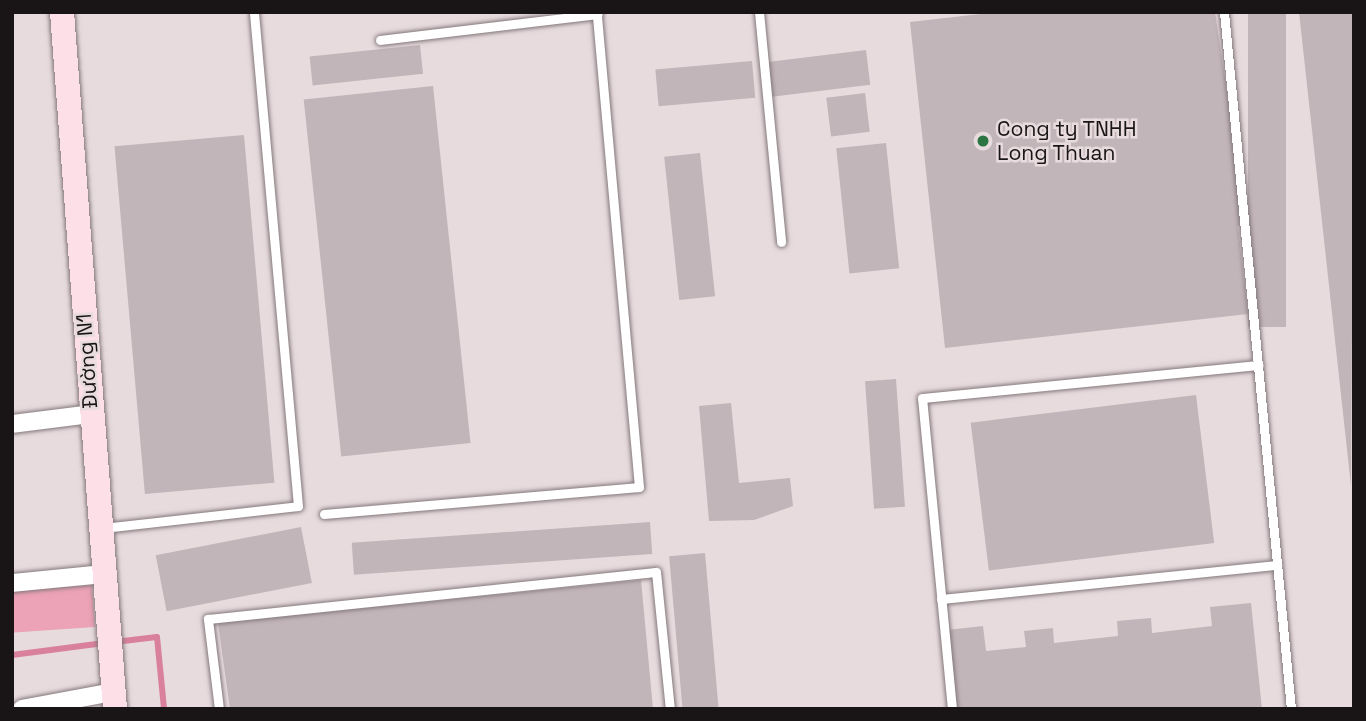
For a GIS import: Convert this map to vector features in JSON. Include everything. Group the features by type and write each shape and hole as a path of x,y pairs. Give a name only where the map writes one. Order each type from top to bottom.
{"street":[{"name":"Đường N1","path":"62,12 114,700"},
{"path":"12,424 91,414"},
{"path":"12,583 103,574"},
{"path":"22,709 114,700"}],"lane":[{"path":"100,528 298,506 254,12"},
{"path":"759,12 781,242"},
{"path":"1224,12 1291,709"},
{"path":"324,514 639,487 597,13 380,40"},
{"path":"952,709 922,398 1258,365"},
{"path":"942,599 1277,565"},
{"path":"219,709 208,619 656,572 670,709"}],"shaded area":[{"path":"92,585 95,627 14,633 12,591"}],"building":[{"path":"998,12 1215,12 1247,225 1238,226 1248,314 945,348 910,22"},
{"path":"1248,12 1286,12 1286,327 1248,327"},
{"path":"1299,12 1354,12 1351,486"},
{"path":"420,45 423,74 313,85 310,57"},
{"path":"866,50 870,85 768,97 764,63"},
{"path":"752,61 755,98 659,106 655,69"},
{"path":"433,86 471,443 341,457 304,100"},
{"path":"865,93 870,132 831,136 826,98"},
{"path":"244,135 274,483 145,494 114,146"},
{"path":"886,143 899,268 849,274 836,148"},
{"path":"700,153 715,296 679,300 664,157"},
{"path":"896,379 905,507 874,509 865,381"},
{"path":"1196,395 1214,543 989,571 971,423"},
{"path":"731,403 739,483 790,478 793,506 754,520 709,521 699,406"},
{"path":"650,522 652,554 354,575 352,543"},
{"path":"301,527 312,583 167,611 156,555"},
{"path":"705,553 719,709 683,709 669,556"},
{"path":"641,580 653,709 230,709 218,623"},
{"path":"1251,603 1262,709 955,709 947,630 983,626 986,651 1026,647 1024,631 1053,628 1054,643 1118,636 1117,621 1151,618 1152,633 1212,626 1210,607"}],"waterway":[{"path":"115,642 157,637 164,709"},
{"path":"12,655 104,643"}],"place":[{"name":"Cong ty TNHH Long Thuan","path":"983,141"}]}
